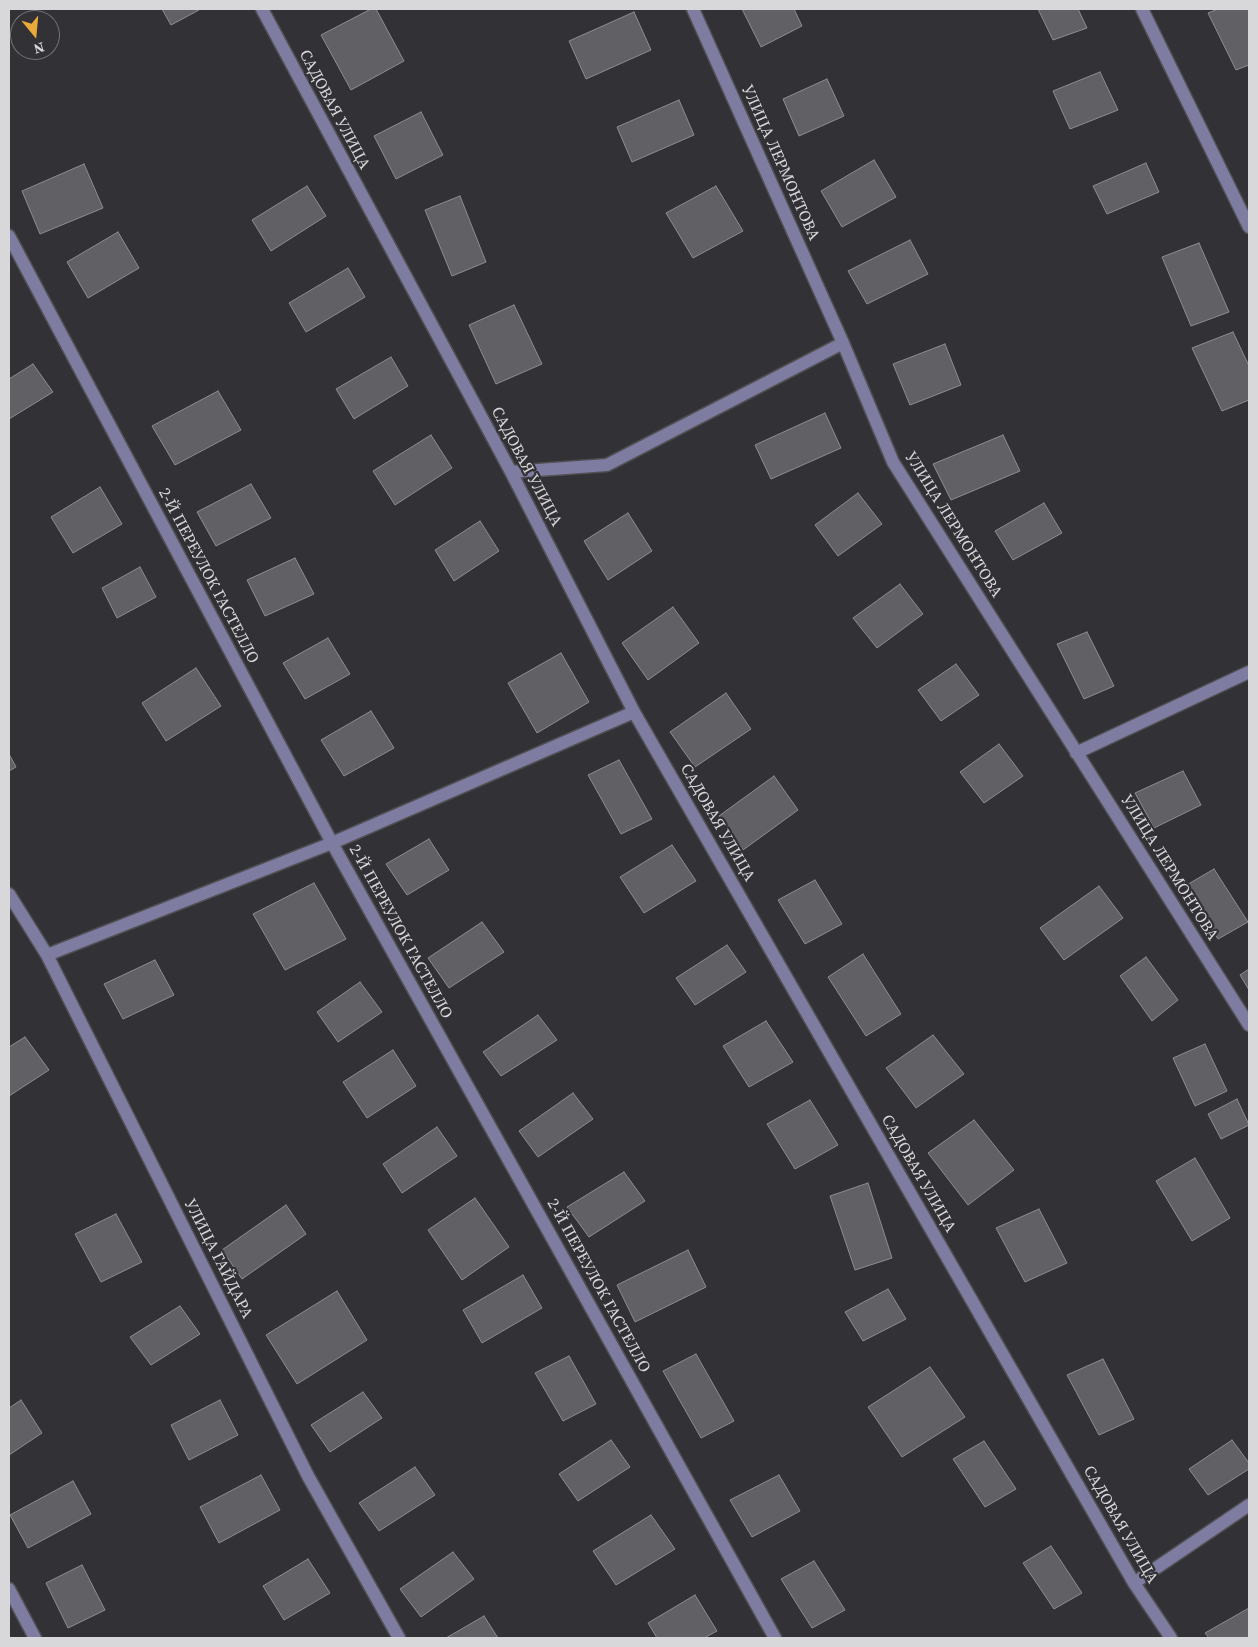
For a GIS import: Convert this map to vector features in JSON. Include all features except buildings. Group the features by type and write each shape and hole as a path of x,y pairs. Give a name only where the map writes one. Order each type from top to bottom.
{"street":[{"name":"САДОВАЯ УЛИЦА","path":"262,9 511,472 634,712 1134,1582 1171,1638"},
{"name":"УЛИЦА ЛЕРМОНТОВА","path":"693,9 893,462 1249,1025"},
{"path":"1142,9 1249,226"},
{"name":"2-Й ПЕРЕУЛОК ГАСТЕЛЛО","path":"9,236 332,843 775,1638"},
{"path":"511,472 607,465 842,343"},
{"path":"1076,753 1249,672"},
{"path":"47,955 332,843 634,712"},
{"name":"УЛИЦА ГАЙДАРА","path":"9,894 47,955 308,1476 398,1638"},
{"path":"9,922 21,915"},
{"path":"1134,1582 1249,1505"},
{"path":"9,1589 35,1638"}]}
